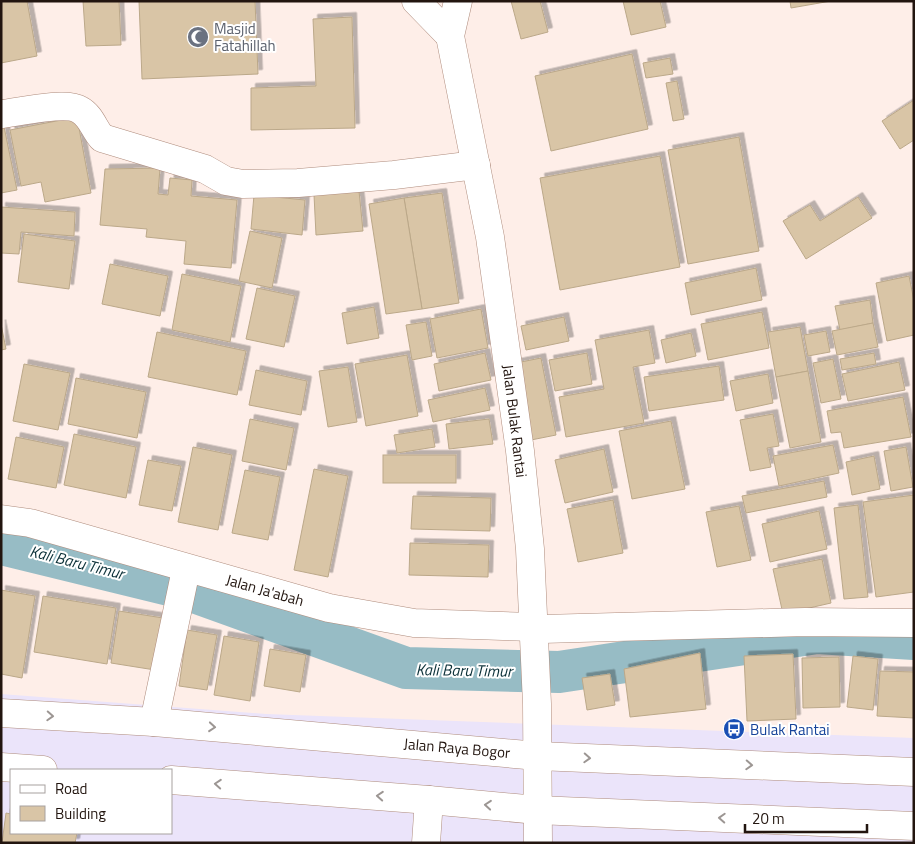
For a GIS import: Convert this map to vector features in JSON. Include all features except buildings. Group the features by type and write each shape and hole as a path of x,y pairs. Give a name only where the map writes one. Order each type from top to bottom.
{"main road":[{"path":"416,1 450,36"},
{"name":"Jalan Bulak Rantai","path":"458,1 450,36 490,237 520,451 530,549 536,655 538,843"},
{"path":"2,114 36,108 71,107 80,110 91,121 102,138 205,169 226,180 243,184 298,183 394,175 476,165"},
{"name":"Jalan Ja'abah","path":"1,519 30,523 185,573 329,608 414,624 552,629 805,622 914,624"},
{"path":"154,722 185,573"},
{"name":"Jalan Raya Bogor","path":"1,713 154,722 538,756 914,772"},
{"path":"1,767 29,769"},
{"path":"172,780 537,810 914,826"},
{"path":"426,843 429,800"}],"shaded area":[{"path":"1,694 266,714 914,738 914,843 1,843"}],"waterway":[{"name":"Kali Baru Timur","path":"1,544 186,589 406,668 559,672 817,633 914,639"}],"place":[{"name":"Masjid Fatahillah","path":"198,37"},
{"name":"Bulak Rantai","path":"734,729"}]}
